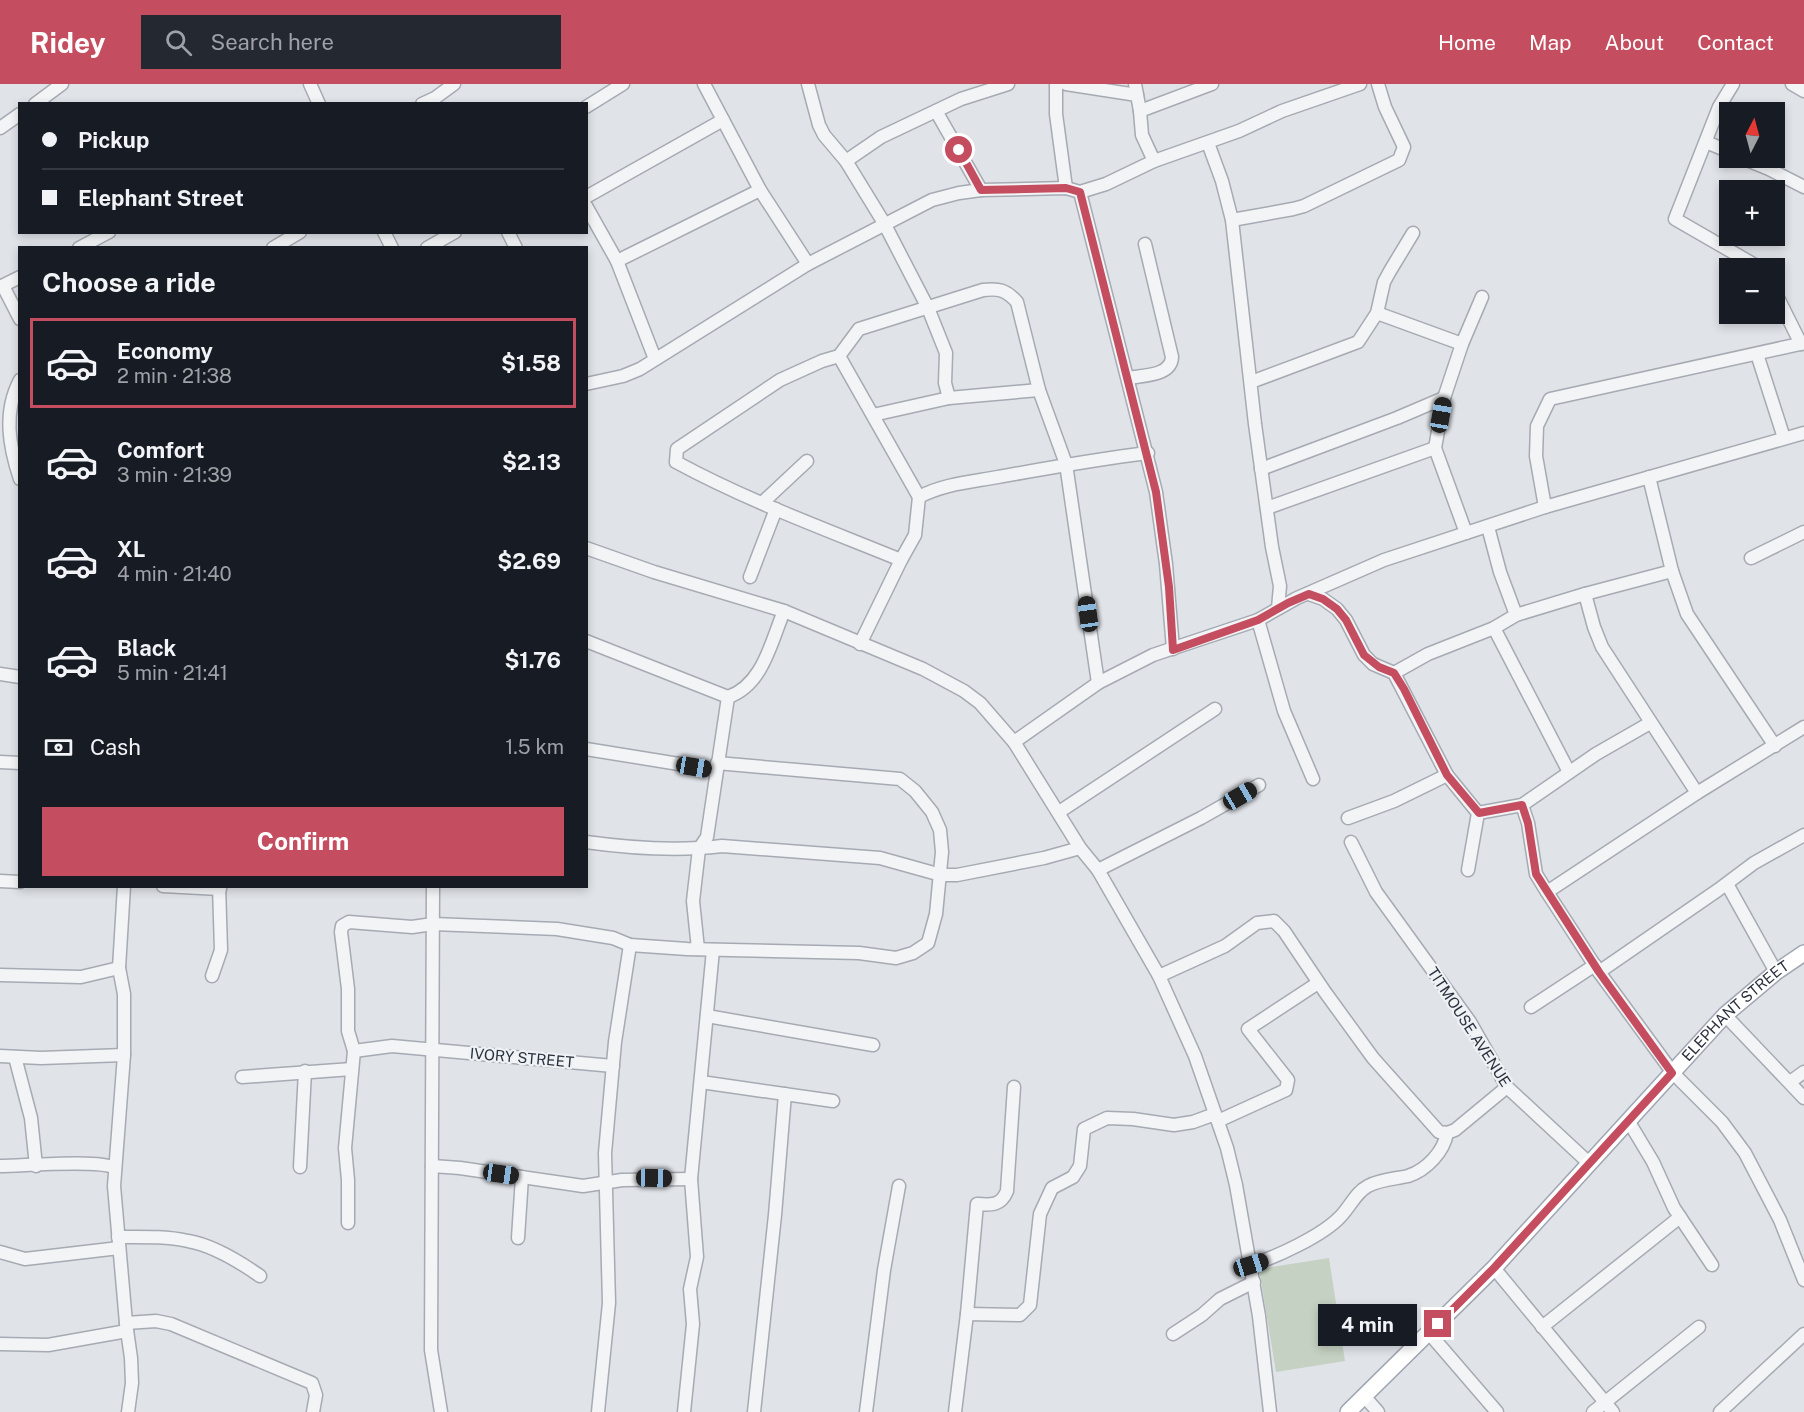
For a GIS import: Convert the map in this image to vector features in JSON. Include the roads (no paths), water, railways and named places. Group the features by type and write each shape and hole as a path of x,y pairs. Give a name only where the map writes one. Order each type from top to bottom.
{"main road":[{"name":"ELEPHANT STREET","path":"1348,1412 1494,1268 1725,1015 1776,972 1804,953"}],"street":[{"path":"38,102 62,84"},
{"path":"310,84 318,102"},
{"path":"437,101 454,84"},
{"path":"588,106 622,84"},
{"path":"704,84 760,190 808,264"},
{"path":"808,84 824,135 846,161 884,224 928,308 946,353 945,383 949,398"},
{"path":"846,161 881,137 961,99 1008,84"},
{"path":"1056,84 1056,114 1066,188"},
{"path":"1066,84 1136,90 1142,135 1154,161"},
{"path":"1140,111 1212,84"},
{"path":"588,384 623,376 655,360 808,264 932,201 959,193 981,190 1066,188 1080,192 1106,184 1154,161 1239,131 1282,111 1359,84"},
{"path":"1232,219 1293,210 1399,160 1404,147 1385,106 1378,84"},
{"path":"1732,84 1719,107 1675,219 1743,258"},
{"path":"1792,84 1804,91"},
{"path":"936,111 981,190"},
{"path":"0,128 18,115"},
{"path":"588,196 723,120"},
{"path":"1706,142 1719,147"},
{"path":"1208,143 1222,181 1232,219 1261,469 1280,586 1278,608"},
{"path":"1767,168 1804,187"},
{"path":"617,261 760,190"},
{"path":"1080,192 1129,378 1156,492 1166,564 1173,650"},
{"path":"588,210 617,261 655,360"},
{"path":"1251,382 1358,342 1377,312 1384,282 1413,233"},
{"path":"83,246 105,234"},
{"path":"430,246 452,234"},
{"path":"278,246 295,239"},
{"path":"1129,378 1166,370 1172,363 1145,244"},
{"path":"18,278 2,286 18,315"},
{"path":"901,560 702,476 676,462 677,449 780,380 839,356 859,329 983,290 1006,291 1017,302 1039,390 1066,464 1098,683"},
{"path":"1466,532 1436,448 1444,398 1462,344 1482,297"},
{"path":"1545,507 1536,456 1537,426 1550,399 1802,344 1785,311"},
{"path":"1377,312 1462,344"},
{"path":"1757,354 1784,438"},
{"path":"839,356 918,497 915,535 860,644"},
{"path":"18,384 12,396 9,414 9,439 18,472"},
{"path":"873,415 949,398 1039,390"},
{"path":"1261,469 1444,398"},
{"path":"1014,742 1098,683 1153,655 1258,620 1303,596 1384,560 1545,507 1804,433"},
{"path":"1267,508 1436,448"},
{"path":"918,497 933,489 1066,464 1148,453"},
{"path":"762,503 807,461"},
{"path":"1649,477 1672,571 1687,614 1775,746"},
{"path":"750,577 776,509"},
{"path":"1488,526 1500,572 1516,615"},
{"path":"1751,558 1804,532"},
{"path":"588,549 654,572 784,611 923,669 964,691 980,703 1014,742 1080,848 1098,870 1159,976 1195,1056 1227,1148 1236,1185 1254,1282 1270,1412"},
{"path":"1394,673 1428,654 1494,628 1516,615 1672,571"},
{"path":"1280,586 1303,596 1323,599 1337,609 1346,620 1364,655 1379,667 1394,673 1447,775 1479,813"},
{"path":"1585,594 1602,647 1697,793"},
{"path":"588,642 728,697 739,693 751,684 759,671 784,611"},
{"path":"1258,620 1284,711 1312,779"},
{"path":"1494,628 1569,772"},
{"path":"0,674 18,676"},
{"path":"698,949 693,901 699,849 707,837 728,697"},
{"path":"1059,812 1215,709"},
{"path":"1479,813 1522,805 1569,772 1650,723"},
{"path":"1546,892 1697,793 1804,727"},
{"path":"348,1223 345,1148 354,1051 348,1026 348,989 342,926 349,922 412,927 433,924 557,929 613,938 630,945 713,950 859,953 897,958 913,953 927,943 933,931 941,875 940,830 932,812 915,791 900,779 716,766 588,749"},
{"path":"0,762 18,763"},
{"path":"1348,818 1394,801 1447,775"},
{"path":"1098,870 1201,818 1259,785"},
{"path":"1522,805 1528,823 1536,874 1546,892 1672,1073 1722,1122 1745,1153 1775,1210 1804,1280"},
{"path":"1468,870 1479,813"},
{"path":"1530,1007 1597,968 1727,884 1754,863 1804,835"},
{"path":"588,842 699,849 722,846 880,858 941,875 957,875 1001,867 1080,848"},
{"name":"TITMOUSE AVENUE","path":"1351,842 1376,892 1470,1022 1507,1087 1590,1164"},
{"path":"0,881 18,882"},
{"path":"1727,884 1776,972"},
{"path":"124,888 119,968 124,994 124,1055 114,1186 126,1327 132,1366 128,1412"},
{"path":"212,976 220,950 219,888"},
{"path":"433,888 432,1350 441,1412"},
{"path":"1159,976 1226,946 1257,923 1274,921 1284,931 1318,983 1373,1058 1439,1132 1447,1133 1455,1130 1507,1087"},
{"path":"598,1412 609,1303 605,1153 612,1066 630,945"},
{"path":"684,1412 693,1324 690,1289 697,1257 691,1179 713,950"},
{"path":"0,975 81,978 119,968"},
{"path":"967,1314 1020,1315 1030,1305 1040,1214 1052,1188 1073,1177 1080,1166 1084,1129 1107,1118 1174,1125 1217,1118 1286,1090 1288,1080 1248,1029 1318,983"},
{"path":"1725,1015 1804,1098"},
{"path":"707,1016 873,1045"},
{"name":"IVORY STREET","path":"354,1051 385,1046 612,1066"},
{"path":"0,1056 41,1058 124,1055"},
{"path":"15,1057 31,1118 36,1166"},
{"path":"242,1077 352,1069"},
{"path":"300,1167 305,1071"},
{"path":"1790,1082 1804,1072"},
{"path":"701,1082 833,1101"},
{"path":"955,1412 977,1204 994,1205 1004,1199 1007,1191 1014,1087"},
{"path":"754,1412 774,1226 785,1094"},
{"path":"1629,1122 1653,1162 1674,1208 1712,1265"},
{"path":"1251,1265 1268,1260 1330,1226 1366,1186 1385,1179 1410,1175 1431,1161 1442,1150 1447,1133"},
{"path":"0,1166 109,1164 115,1168"},
{"path":"432,1167 460,1168 583,1186 654,1178 691,1179"},
{"path":"518,1238 522,1177"},
{"path":"866,1412 883,1280 899,1186"},
{"path":"1542,1328 1680,1216"},
{"path":"0,1252 25,1259 118,1242 166,1238 192,1241 239,1262 260,1276"},
{"path":"1494,1268 1610,1407"},
{"path":"1173,1334 1202,1315 1220,1299 1254,1282"},
{"path":"0,1344 48,1345 126,1327 156,1322 171,1324 312,1383 316,1395 313,1412"},
{"path":"1593,1412 1610,1407 1698,1327"},
{"path":"1429,1333 1497,1412"},
{"path":"1719,1412 1804,1334"},
{"path":"1364,1396 1378,1412"}]}
